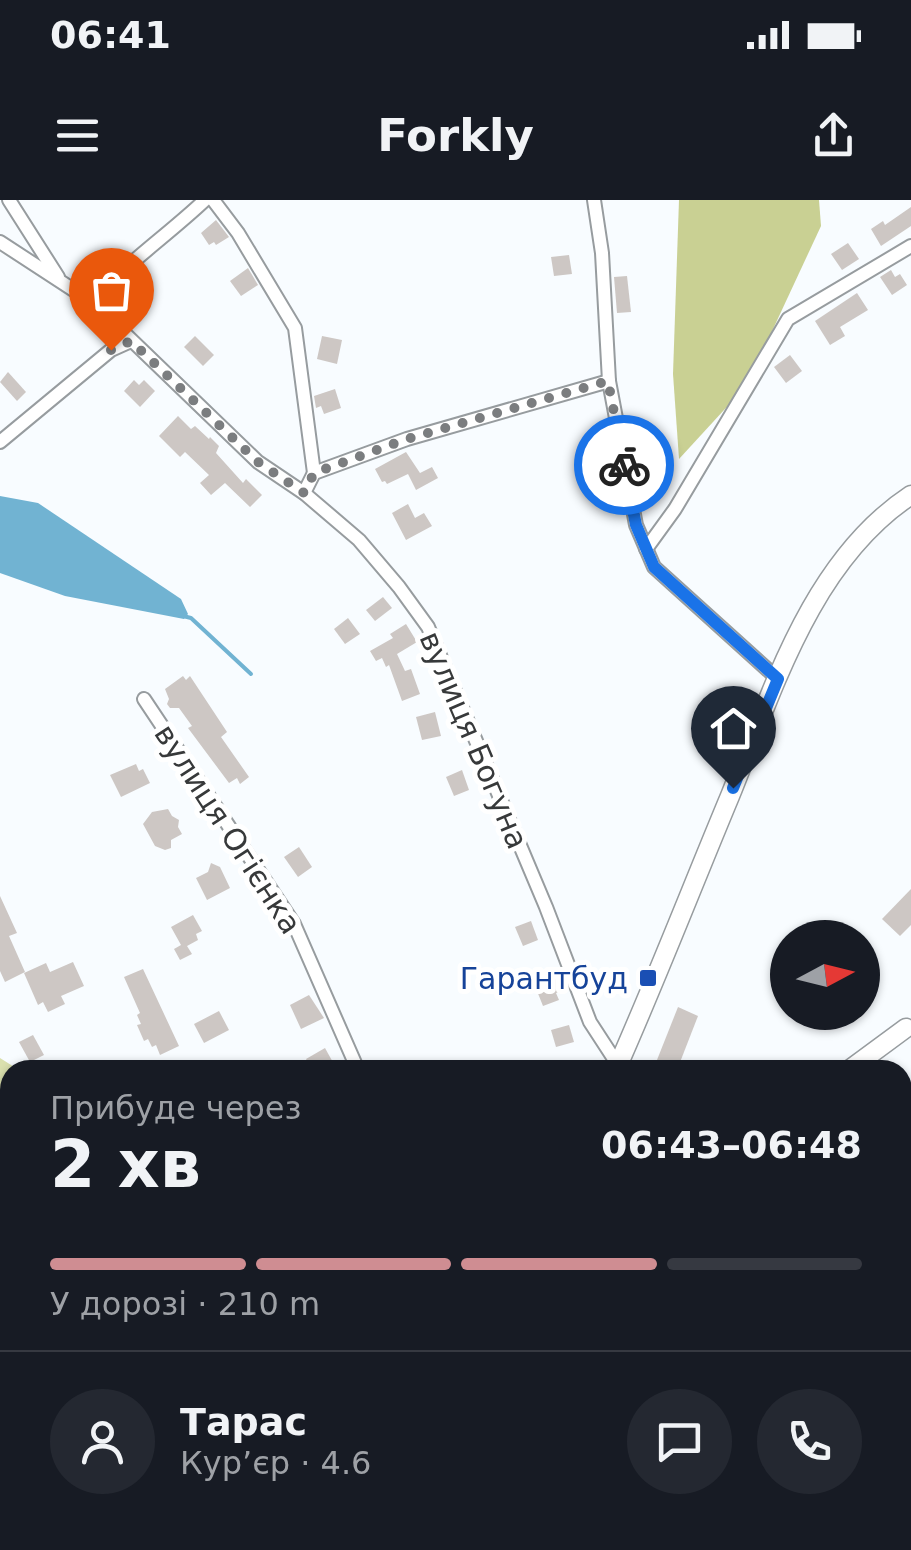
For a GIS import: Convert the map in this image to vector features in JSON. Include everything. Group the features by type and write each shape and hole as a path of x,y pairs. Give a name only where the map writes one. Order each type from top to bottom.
{"street":[{"path":"9,200 62,284"},
{"path":"92,302 114,276 166,237 205,200"},
{"path":"213,200 238,233 294,328 314,473 304,493"},
{"path":"594,200 602,252 608,381 636,525 654,567 778,679"},
{"name":"вулиця Богуна","path":"0,242 92,302 258,462 304,493 359,540 400,587 428,626 590,1022 612,1060"},
{"path":"646,549 675,509 788,319 911,246"},
{"path":"0,442 111,350 131,341"},
{"path":"314,473 407,439 608,381"},
{"path":"620,1060 778,679 822,589 862,534 911,495"},
{"name":"вулиця Огієнка","path":"144,699 294,924 354,1060"},
{"path":"864,1060 909,1029"}],"green space":[{"path":"679,200 819,200 821,226 747,385 679,459 673,374"}],"water":[{"path":"0,496 38,503 181,599 188,614 184,619 65,596 0,573"}],"building":[{"path":"911,207 911,226 881,246 871,229 883,221 885,225"},
{"path":"216,220 229,237 209,245 201,233"},
{"path":"848,243 859,259 842,270 831,254"},
{"path":"569,255 572,274 554,276 551,257"},
{"path":"248,268 258,285 241,296 230,281"},
{"path":"891,270 895,277 900,274 907,285 892,295 880,277"},
{"path":"627,276 631,312 617,313 614,277"},
{"path":"857,293 868,310 840,327 845,336 830,345 815,321"},
{"path":"195,336 214,355 203,366 184,347"},
{"path":"322,336 342,340 337,364 317,359"},
{"path":"790,355 802,371 786,383 774,367"},
{"path":"8,372 26,392 17,401 0,382"},
{"path":"134,380 139,385 144,380 155,391 140,407 124,391"},
{"path":"335,389 341,408 324,414 321,406 316,408 314,396"},
{"path":"178,416 191,429 195,426 210,437 219,446 216,453 243,483 246,479 262,495 250,507 225,483 211,495 200,483 209,475 185,452 180,457 159,436"},
{"path":"406,452 420,473 432,467 438,478 416,490 408,474 387,484 382,482 375,469"},
{"path":"658,470 663,488 646,493 641,474"},
{"path":"408,504 415,518 424,513 432,526 406,540 392,513"},
{"path":"383,597 392,608 375,621 366,610"},
{"path":"348,618 360,634 345,644 334,629"},
{"path":"406,624 417,642 397,654 405,671 411,669 420,694 402,701 389,665 386,667 382,658 376,661 370,651 393,638 390,634"},
{"path":"183,676 186,680 190,676 227,732 221,737 249,777 240,784 237,778 229,783 188,728 192,726 179,708 167,704 165,689"},
{"path":"435,712 441,736 422,740 416,717"},
{"path":"136,764 150,783 121,797 110,775"},
{"path":"462,770 469,790 454,796 446,777"},
{"path":"168,809 179,820 182,834 171,840 171,848 165,850 155,846 143,824 152,812"},
{"path":"299,847 312,867 298,877 284,857"},
{"path":"211,863 220,867 230,888 207,900 196,878 208,872"},
{"path":"911,889 911,925 900,936 882,919"},
{"path":"0,896 17,933 9,936 25,972 5,982 0,971"},
{"path":"193,915 202,931 196,934 198,940 187,946 192,954 180,960 174,949 181,945 171,927"},
{"path":"531,921 538,940 523,946 515,927"},
{"path":"73,962 84,986 61,996 65,1004 48,1012 43,1002 38,1005 24,973 46,963 50,972"},
{"path":"143,969 179,1046 160,1055 156,1045 152,1047 148,1039 144,1041 137,1025 141,1024 137,1015 140,1013 124,977"},
{"path":"556,978 561,991 556,993 559,1000 543,1006 535,986"},
{"path":"309,995 324,1018 301,1029 290,1005"},
{"path":"678,1007 698,1016 681,1060 657,1060"},
{"path":"219,1011 229,1030 204,1043 194,1024"},
{"path":"569,1025 574,1042 556,1047 551,1030"},
{"path":"33,1035 44,1055 29,1060 19,1042"},
{"path":"325,1048 332,1060 307,1060"}],"waterway":[{"path":"183,616 191,618 251,674"}],"way so far":[{"path":"111,350 131,341 258,462 304,493 314,473 407,439 608,381 624,465"}],"place":[{"name":"Гарантбуд","path":"648,978"}],"route":[{"path":"624,465 636,525 654,567 778,679 733,788"}]}
